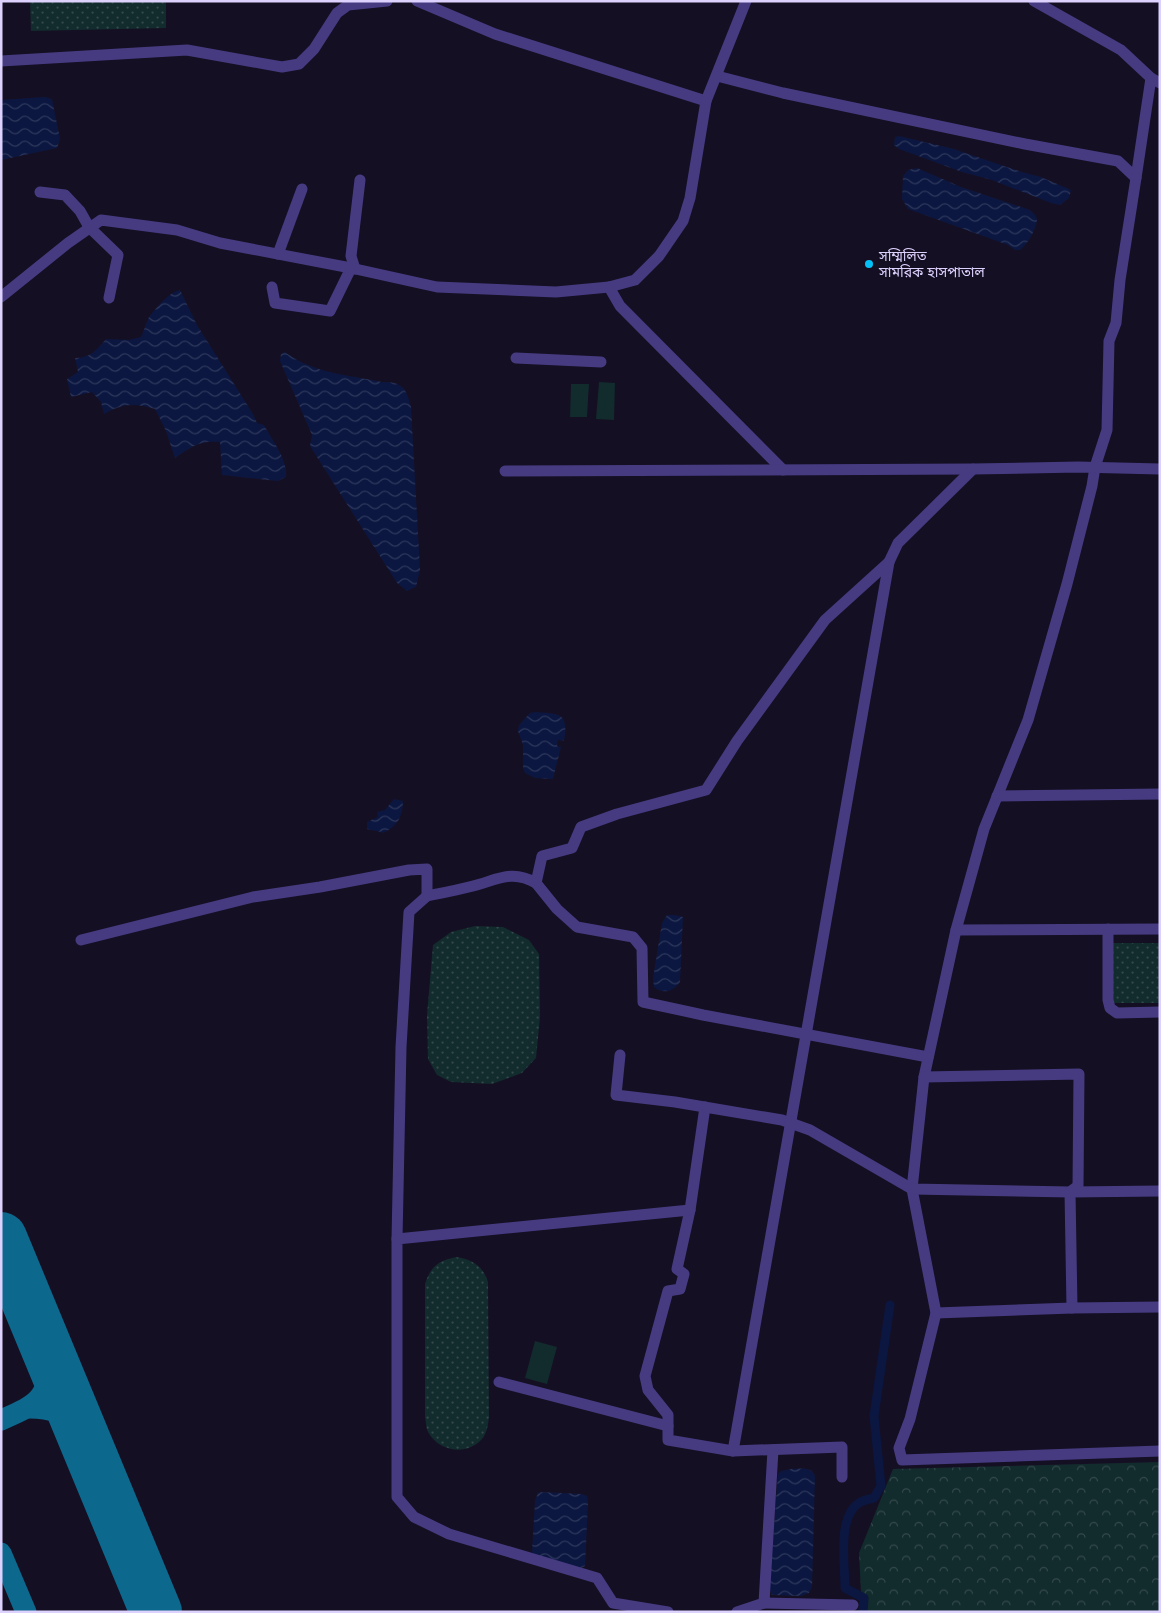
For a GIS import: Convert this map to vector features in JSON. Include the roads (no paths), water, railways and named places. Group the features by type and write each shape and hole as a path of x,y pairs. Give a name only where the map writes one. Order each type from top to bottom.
{"street":[{"path":"1,61 187,50 282,66 299,64 314,48 337,13 348,5 387,1"},
{"path":"416,1 495,34 706,101"},
{"path":"1,297 89,227 101,220 177,230 220,244 353,268 437,287 556,292 609,287 635,280 659,256 683,221 690,198 706,101 746,1"},
{"path":"1034,1 1121,50 1155,80 1136,178 1120,280 1116,323 1109,341 1107,430 1095,468 1067,584 1028,720 984,829 956,930 924,1077 912,1189 936,1313 910,1419 900,1448 902,1460 1160,1451"},
{"path":"717,76 783,93 1025,144 1118,161 1136,178"},
{"path":"272,287 275,303 330,311 353,268 351,250 360,180"},
{"path":"278,254 302,189"},
{"path":"40,192 65,195 80,211 89,227 118,256 109,298"},
{"path":"609,287 620,306 783,470"},
{"path":"516,358 601,362"},
{"path":"733,1451 889,562 898,543 973,469"},
{"path":"506,471 1160,469"},
{"path":"536,883 542,856 572,848 581,828 617,814 706,790 737,741 825,620 889,562"},
{"path":"997,796 1160,794"},
{"path":"81,940 253,897 320,887 408,870 427,869 427,896"},
{"path":"668,1612 612,1603 597,1578 449,1534 414,1518 397,1497 397,1239 401,1047 409,912 427,896 507,876 524,876 536,883 557,909 577,928 634,937 642,948 643,1002 928,1057"},
{"path":"1108,929 1108,1000 1110,1008 1117,1013 1160,1012"},
{"path":"956,930 1160,929"},
{"path":"620,1055 616,1095 782,1120 810,1130 912,1189 1070,1192 1160,1191"},
{"path":"924,1077 1079,1074 1078,1186 1070,1192"},
{"path":"705,1107 690,1210 677,1269 684,1274 680,1289 668,1291 645,1376 648,1390 668,1415 668,1440 733,1451 842,1447 842,1477"},
{"path":"1070,1192 1072,1308"},
{"path":"397,1239 690,1210"},
{"path":"936,1313 1160,1307"},
{"path":"499,1382 668,1426"},
{"path":"764,1603 773,1450"},
{"path":"737,1612 764,1603 853,1605"}],"water":[{"path":"45,97 52,99 60,139 57,148 1,160 1,100"},
{"path":"899,136 954,149 1041,177 1071,190 1069,198 1060,205 1051,203 992,180 962,172 899,149 894,145 895,137"},
{"path":"917,168 961,187 1030,210 1037,220 1028,241 1023,248 1015,250 1008,245 908,209 902,199 903,176 908,170"},
{"path":"180,290 197,325 257,423 264,425 275,444 285,464 286,477 278,481 222,475 220,442 201,443 175,458 166,431 155,409 129,405 104,414 101,402 92,392 71,397 67,379 78,372 75,358 85,357 93,353 106,339 129,340 141,337 149,317 167,297"},
{"path":"285,352 307,365 319,369 394,383 405,390 411,407 420,570 416,587 407,591 397,583 310,446 312,435 280,361 281,354"},
{"path":"530,713 556,714 564,720 564,741 558,740 557,746 561,747 553,779 535,778 525,773 523,768 523,745 518,731 519,725"},
{"path":"394,799 403,801 400,816 392,828 383,833 367,829 367,822 378,817 377,812 385,810"},
{"path":"667,915 683,917 680,982 672,990 661,991 654,987 653,978 662,923"},
{"path":"808,1469 815,1476 812,1587 809,1593 801,1596 772,1595 769,1588 778,1474 781,1471"},
{"path":"538,1493 582,1494 587,1496 585,1566 581,1568 533,1556 535,1501"}],"waterway":[{"path":"863,1612 864,1598 845,1588 845,1530 852,1510 861,1502 874,1498 881,1486 874,1416 890,1305"}],"place":[{"name":"সম্মিলিত সামরিক হাসপাতাল","path":"869,264"}]}
